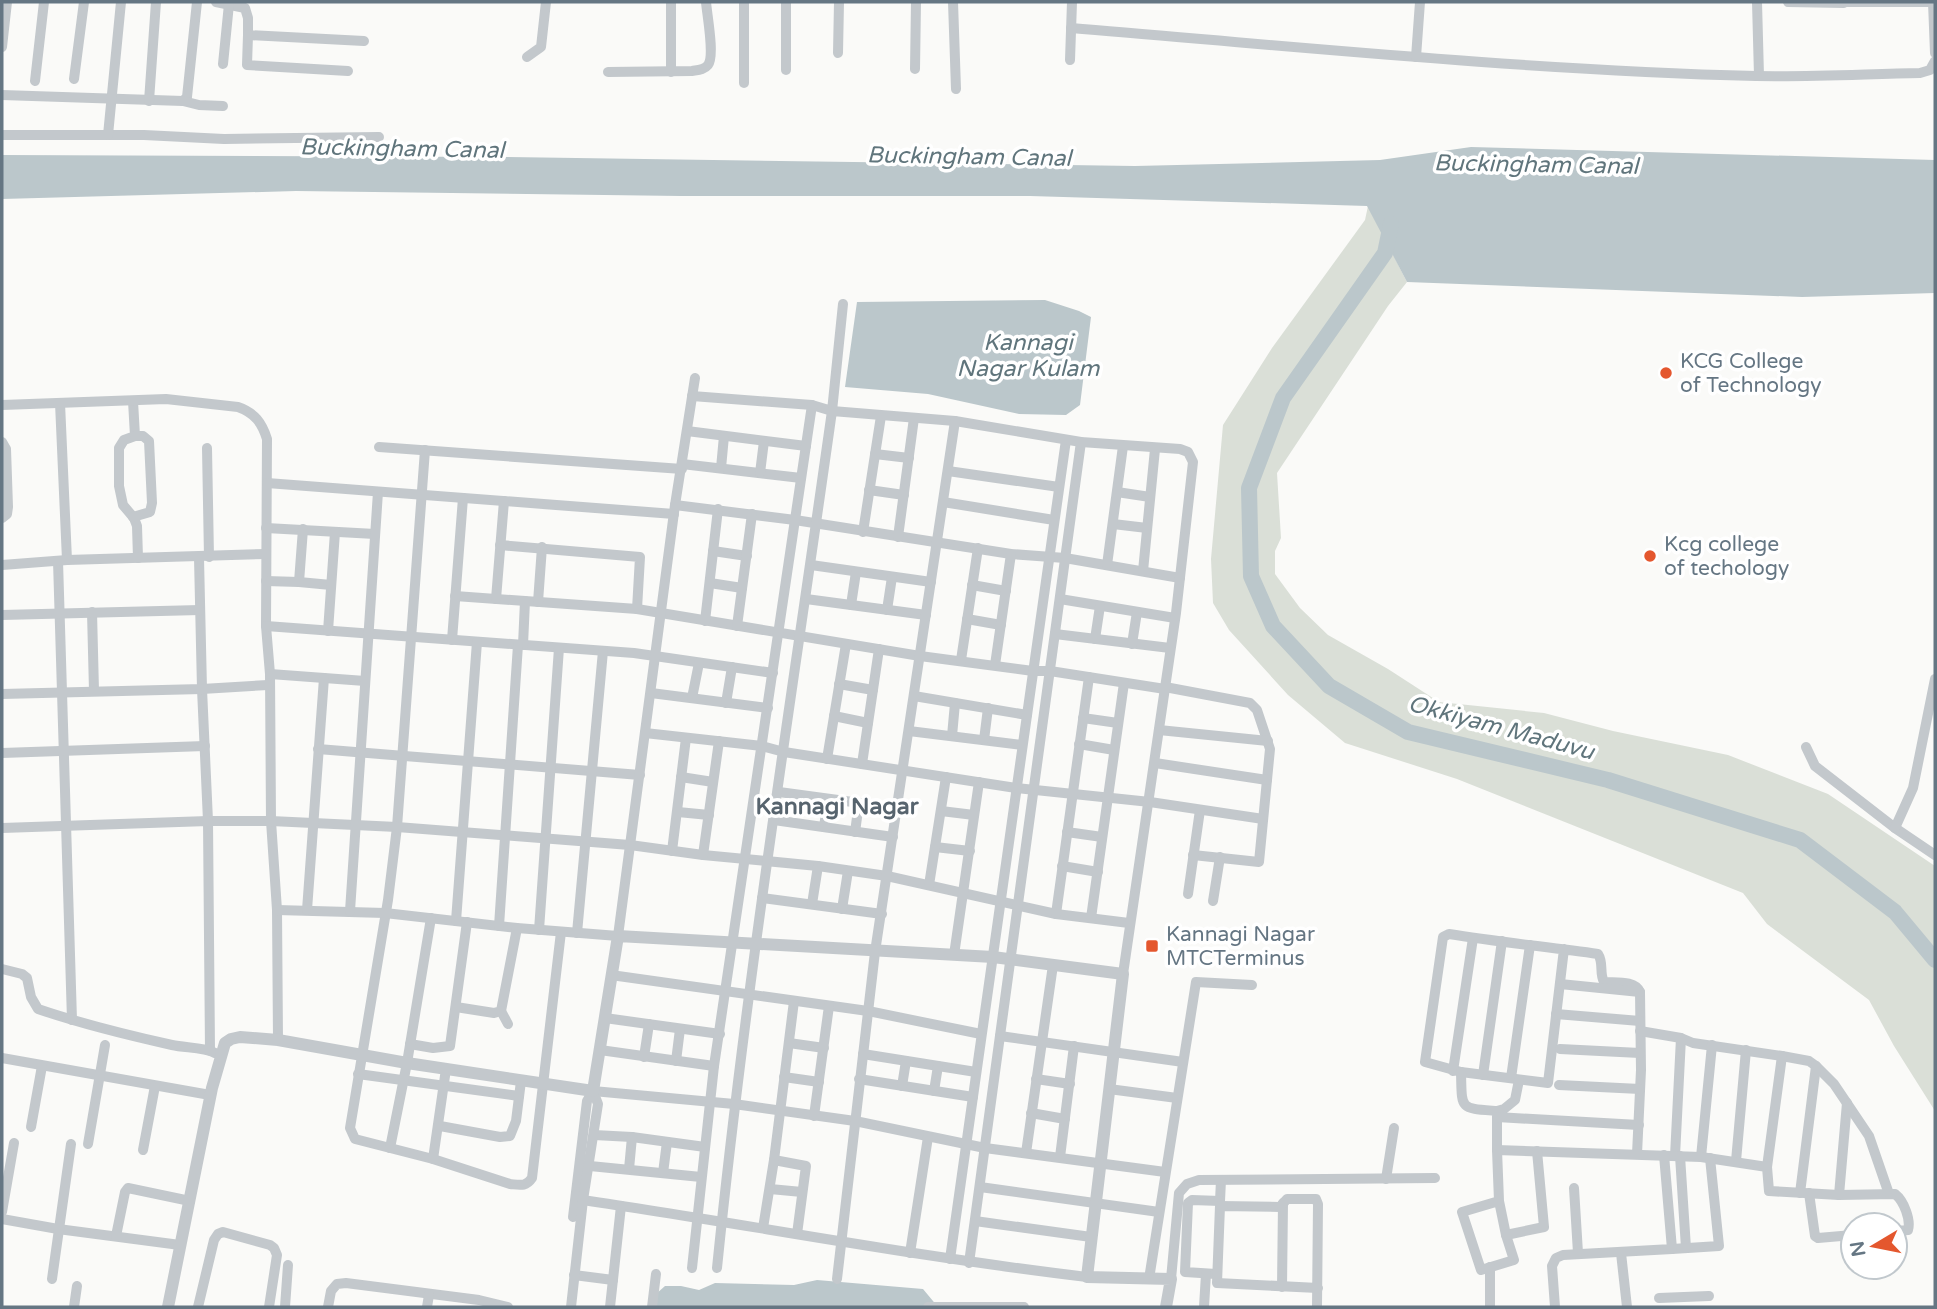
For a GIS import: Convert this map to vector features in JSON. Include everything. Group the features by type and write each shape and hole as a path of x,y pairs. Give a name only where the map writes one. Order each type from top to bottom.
{"street":[{"path":"2,47 7,2"},
{"path":"35,81 44,2"},
{"path":"74,79 84,2"},
{"path":"108,135 121,2"},
{"path":"149,101 156,2"},
{"path":"183,101 187,97 197,2"},
{"path":"216,2 240,5 247,10 247,65 348,71"},
{"path":"527,57 541,47 546,2"},
{"path":"671,2 671,72"},
{"path":"608,72 705,69 710,63 706,2"},
{"path":"744,2 744,83"},
{"path":"786,2 786,70"},
{"path":"838,53 839,2"},
{"path":"915,69 916,2"},
{"path":"954,2 956,89"},
{"path":"1070,60 1072,2"},
{"path":"1416,57 1420,2"},
{"path":"1757,2 1759,76"},
{"path":"1788,2 1934,2 1935,53"},
{"path":"223,64 229,4"},
{"path":"1071,28 1449,61 1759,76 1920,73 1930,70 1935,61"},
{"path":"247,35 365,41"},
{"path":"2,96 183,101 223,106"},
{"path":"2,135 224,139 379,137"},
{"path":"717,1268 734,1104 817,524 843,304"},
{"path":"573,1217 587,1101 593,1091 618,936 674,510 695,378"},
{"path":"692,396 812,405 832,411 955,421 1081,442 1180,449 1188,452 1193,462 1150,802 1129,923 1087,1277"},
{"path":"2,405 166,399 238,407 249,411 262,424 267,439 266,626 270,674 271,821 277,910 278,1040"},
{"path":"133,401 135,436"},
{"path":"60,403 62,560 59,613 72,1020"},
{"path":"692,1268 714,1066 747,860 812,405"},
{"path":"863,532 881,416"},
{"path":"898,537 914,418"},
{"path":"837,1279 875,952 955,421"},
{"path":"687,431 806,446"},
{"path":"133,517 150,512 152,503 149,441 143,436 135,436 121,442 118,458 120,496 122,505 137,526 138,558"},
{"path":"721,468 724,436"},
{"path":"950,1259 1066,440"},
{"path":"760,473 764,441"},
{"path":"2,442 6,449 8,508 2,518"},
{"path":"969,1263 1081,442"},
{"path":"1107,565 1123,446"},
{"path":"379,447 721,468 802,478"},
{"path":"168,1307 210,1096 215,1054 200,610 208,449"},
{"path":"1143,571 1155,449"},
{"path":"425,450 397,827 351,1135 355,1139 433,1159 510,1184 528,1183 532,1178 561,932"},
{"path":"875,454 909,458"},
{"path":"948,471 1059,488"},
{"path":"267,483 504,501 674,510 718,509 1011,554 1065,558 1180,578"},
{"path":"869,490 904,495"},
{"path":"350,911 378,492"},
{"path":"1117,492 1150,497"},
{"path":"452,640 463,498"},
{"path":"496,599 504,501"},
{"path":"943,502 1054,520"},
{"path":"705,621 718,509"},
{"path":"737,626 752,514"},
{"path":"1112,524 1147,528"},
{"path":"267,528 375,534"},
{"path":"299,582 303,529"},
{"path":"328,631 335,531"},
{"path":"500,545 640,556 638,609"},
{"path":"538,602 542,548"},
{"path":"961,660 978,548"},
{"path":"713,551 747,556"},
{"path":"2,565 62,560 266,554"},
{"path":"995,665 1011,554"},
{"path":"811,565 931,582"},
{"path":"851,605 856,572"},
{"path":"887,610 892,577"},
{"path":"266,581 331,585"},
{"path":"709,583 742,588"},
{"path":"972,585 1006,591"},
{"path":"455,596 638,609 920,656 1050,671 1250,703 1257,710 1270,755 1259,862 1193,855"},
{"path":"806,599 926,615"},
{"path":"1060,599 1175,618"},
{"path":"499,926 509,764 525,601"},
{"path":"1096,639 1100,606"},
{"path":"2,615 200,610"},
{"path":"92,612 94,691"},
{"path":"1132,644 1137,612"},
{"path":"967,619 1001,625"},
{"path":"266,626 603,651 773,673"},
{"path":"1055,634 1170,649"},
{"path":"410,1044 433,1048 450,1045 456,1007 463,832 477,642"},
{"path":"827,759 846,644"},
{"path":"539,930 559,648"},
{"path":"862,764 879,649"},
{"path":"577,933 603,651"},
{"path":"692,698 699,663"},
{"path":"726,703 732,667"},
{"path":"270,674 365,681"},
{"path":"1056,914 1088,677"},
{"path":"307,910 324,678"},
{"path":"1895,828 1913,788 1935,679"},
{"path":"1091,918 1124,683"},
{"path":"839,684 873,690"},
{"path":"2,694 268,685"},
{"path":"651,693 768,708"},
{"path":"914,696 1027,715"},
{"path":"951,736 955,703"},
{"path":"984,740 988,708"},
{"path":"834,716 868,723"},
{"path":"1083,718 1118,723"},
{"path":"1159,730 1268,741"},
{"path":"909,731 1022,745"},
{"path":"645,733 762,746 784,752 1016,788 1150,802 1263,819"},
{"path":"672,851 686,738"},
{"path":"703,855 719,741"},
{"path":"1079,744 1114,750"},
{"path":"2,753 205,746"},
{"path":"1806,747 1815,766 1895,828 1935,855"},
{"path":"318,749 640,775"},
{"path":"1155,763 1267,780"},
{"path":"681,777 713,782"},
{"path":"929,885 946,777"},
{"path":"954,955 979,782"},
{"path":"779,792 897,808"},
{"path":"824,827 828,799"},
{"path":"855,832 859,803"},
{"path":"1188,894 1200,810"},
{"path":"677,811 709,815"},
{"path":"941,811 974,815"},
{"path":"774,820 893,837"},
{"path":"2,828 208,821 313,822 630,845 887,876 1056,914 1129,923"},
{"path":"1067,832 1102,837"},
{"path":"935,847 970,851"},
{"path":"1213,901 1220,857"},
{"path":"812,904 818,866"},
{"path":"1062,866 1098,872"},
{"path":"842,909 848,870"},
{"path":"762,898 882,914"},
{"path":"277,910 385,913 561,932 993,957 1123,974"},
{"path":"390,1148 431,918"},
{"path":"508,1024 501,1011 517,928"},
{"path":"1564,949 1548,1083 1457,1071 1427,1064 1425,1057 1443,937 1449,934 1530,944 1564,949 1598,954 1602,961 1601,976 1604,982 1633,984 1640,992 1637,1154"},
{"path":"1473,938 1457,1071 1463,1104 1469,1109 1497,1114 1639,1125"},
{"path":"1483,1075 1503,941"},
{"path":"1497,1114 1515,1100 1530,944"},
{"path":"1026,1153 1053,965"},
{"path":"2,969 27,978 31,997 38,1009 72,1020 215,1054"},
{"path":"611,975 867,1012 981,1034"},
{"path":"1149,1279 1196,982 1252,985"},
{"path":"1560,984 1640,992"},
{"path":"763,1228 794,1001"},
{"path":"814,1116 829,1006"},
{"path":"456,1007 495,1013 501,1011"},
{"path":"1556,1013 1640,1026 1693,1043 1808,1061 1834,1084 1869,1136 1889,1194"},
{"path":"605,1018 720,1034"},
{"path":"644,1057 649,1024"},
{"path":"676,1061 680,1029"},
{"path":"1000,1036 1183,1062"},
{"path":"215,1054 232,1039 240,1037 278,1040 520,1081 779,1110 855,1121 966,1145 1165,1172"},
{"path":"1672,1250 1673,1156 1681,1038"},
{"path":"789,1043 824,1048"},
{"path":"88,1144 105,1045"},
{"path":"1555,1307 1552,1266 1556,1258 1563,1255 1672,1250 1685,1245 1719,1246 1706,1157 1712,1045"},
{"path":"1060,1157 1074,1046"},
{"path":"1560,1049 1640,1054"},
{"path":"600,1050 714,1066"},
{"path":"1736,1161 1746,1050"},
{"path":"863,1054 976,1072"},
{"path":"1782,1056 1767,1167 1769,1191 1839,1195 1895,1194 1900,1198 1905,1211"},
{"path":"2,1058 210,1096"},
{"path":"902,1086 906,1061"},
{"path":"31,1127 42,1066"},
{"path":"934,1091 938,1066"},
{"path":"1816,1066 1805,1193 1815,1236 1839,1235"},
{"path":"433,1159 440,1126 446,1069"},
{"path":"358,1074 519,1096"},
{"path":"784,1077 819,1082"},
{"path":"859,1079 972,1097"},
{"path":"1036,1079 1070,1084"},
{"path":"440,1126 500,1137 510,1136 516,1121 520,1081"},
{"path":"1559,1085 1640,1089"},
{"path":"143,1150 155,1086"},
{"path":"1109,1089 1177,1098"},
{"path":"571,1307 583,1200 598,1104 593,1091"},
{"path":"1839,1195 1847,1103"},
{"path":"1031,1113 1065,1119"},
{"path":"1497,1114 1499,1201 1514,1260 1481,1269 1462,1212 1499,1201"},
{"path":"1386,1179 1394,1128"},
{"path":"594,1135 705,1147"},
{"path":"629,1169 632,1137"},
{"path":"910,1253 928,1137"},
{"path":"663,1173 667,1142"},
{"path":"2,1212 15,1143"},
{"path":"52,1279 71,1144"},
{"path":"1497,1150 1706,1157 1767,1167"},
{"path":"1506,1235 1544,1227 1537,1151"},
{"path":"1673,1156 1685,1245"},
{"path":"774,1160 806,1166 797,1234"},
{"path":"590,1166 701,1177"},
{"path":"1166,1307 1179,1193 1187,1184 1199,1180 1435,1178"},
{"path":"1204,1307 1211,1274 1221,1180"},
{"path":"980,1187 1159,1212"},
{"path":"116,1236 128,1188 190,1201"},
{"path":"1574,1188 1578,1253"},
{"path":"770,1189 802,1192"},
{"path":"1211,1274 1185,1272 1188,1203 1192,1199 1220,1204 1280,1207 1287,1199 1316,1199 1317,1307"},
{"path":"583,1200 722,1220 969,1263 1087,1277 1171,1279"},
{"path":"1282,1287 1283,1203"},
{"path":"610,1307 621,1206"},
{"path":"2,1219 180,1245"},
{"path":"975,1221 1091,1237"},
{"path":"198,1307 214,1240 223,1232 274,1248 276,1255 269,1307"},
{"path":"1621,1253 1627,1307"},
{"path":"285,1307 288,1265"},
{"path":"1489,1267 1490,1307"},
{"path":"652,1307 656,1274"},
{"path":"1211,1274 1220,1284 1318,1288"},
{"path":"574,1275 613,1280"},
{"path":"328,1307 331,1291 337,1284 346,1283 508,1307"},
{"path":"74,1307 77,1286"},
{"path":"428,1307 429,1295"},
{"path":"1658,1298 1689,1302 1709,1296"},
{"path":"928,1307 1024,1307"}],"shaded area":[{"path":"1368,206 1407,282 1388,306 1277,473 1281,538 1275,551 1275,574 1300,608 1328,635 1439,702 1544,713 1613,731 1728,755 1828,794 1935,866 1935,1111 1869,1000 1767,924 1743,893 1457,779 1345,743 1288,695 1229,630 1213,603 1211,559 1223,425 1272,348 1365,220"}],"water":[{"name":"Buckingham Canal","path":"1471,147 1935,160 1935,293 1802,297 1407,282 1367,206 1030,196 681,196 296,191 2,199 2,155 504,157 1135,166 1380,160"},
{"name":"Kannagi Nagar Kulam","path":"1045,300 1091,317 1080,405 1066,415 1019,414 928,394 845,387 857,302"},
{"path":"817,1280 923,1289 938,1307 656,1307 656,1294 665,1286 699,1290 715,1283 794,1285"}],"waterway":[{"name":"Okkiyam Maduvu","path":"1391,224 1385,253 1283,398 1249,488 1251,576 1273,626 1329,686 1408,732 1608,780 1800,840 1895,912 1935,960"}],"place":[{"name":"KCG College of Technology","path":"1666,373"},
{"name":"Kcg college of techology","path":"1650,556"},
{"name":"Kannagi Nagar MTCTerminus","path":"1152,946"}],"district":[{"name":"Kannagi Nagar","path":"837,807"}]}
